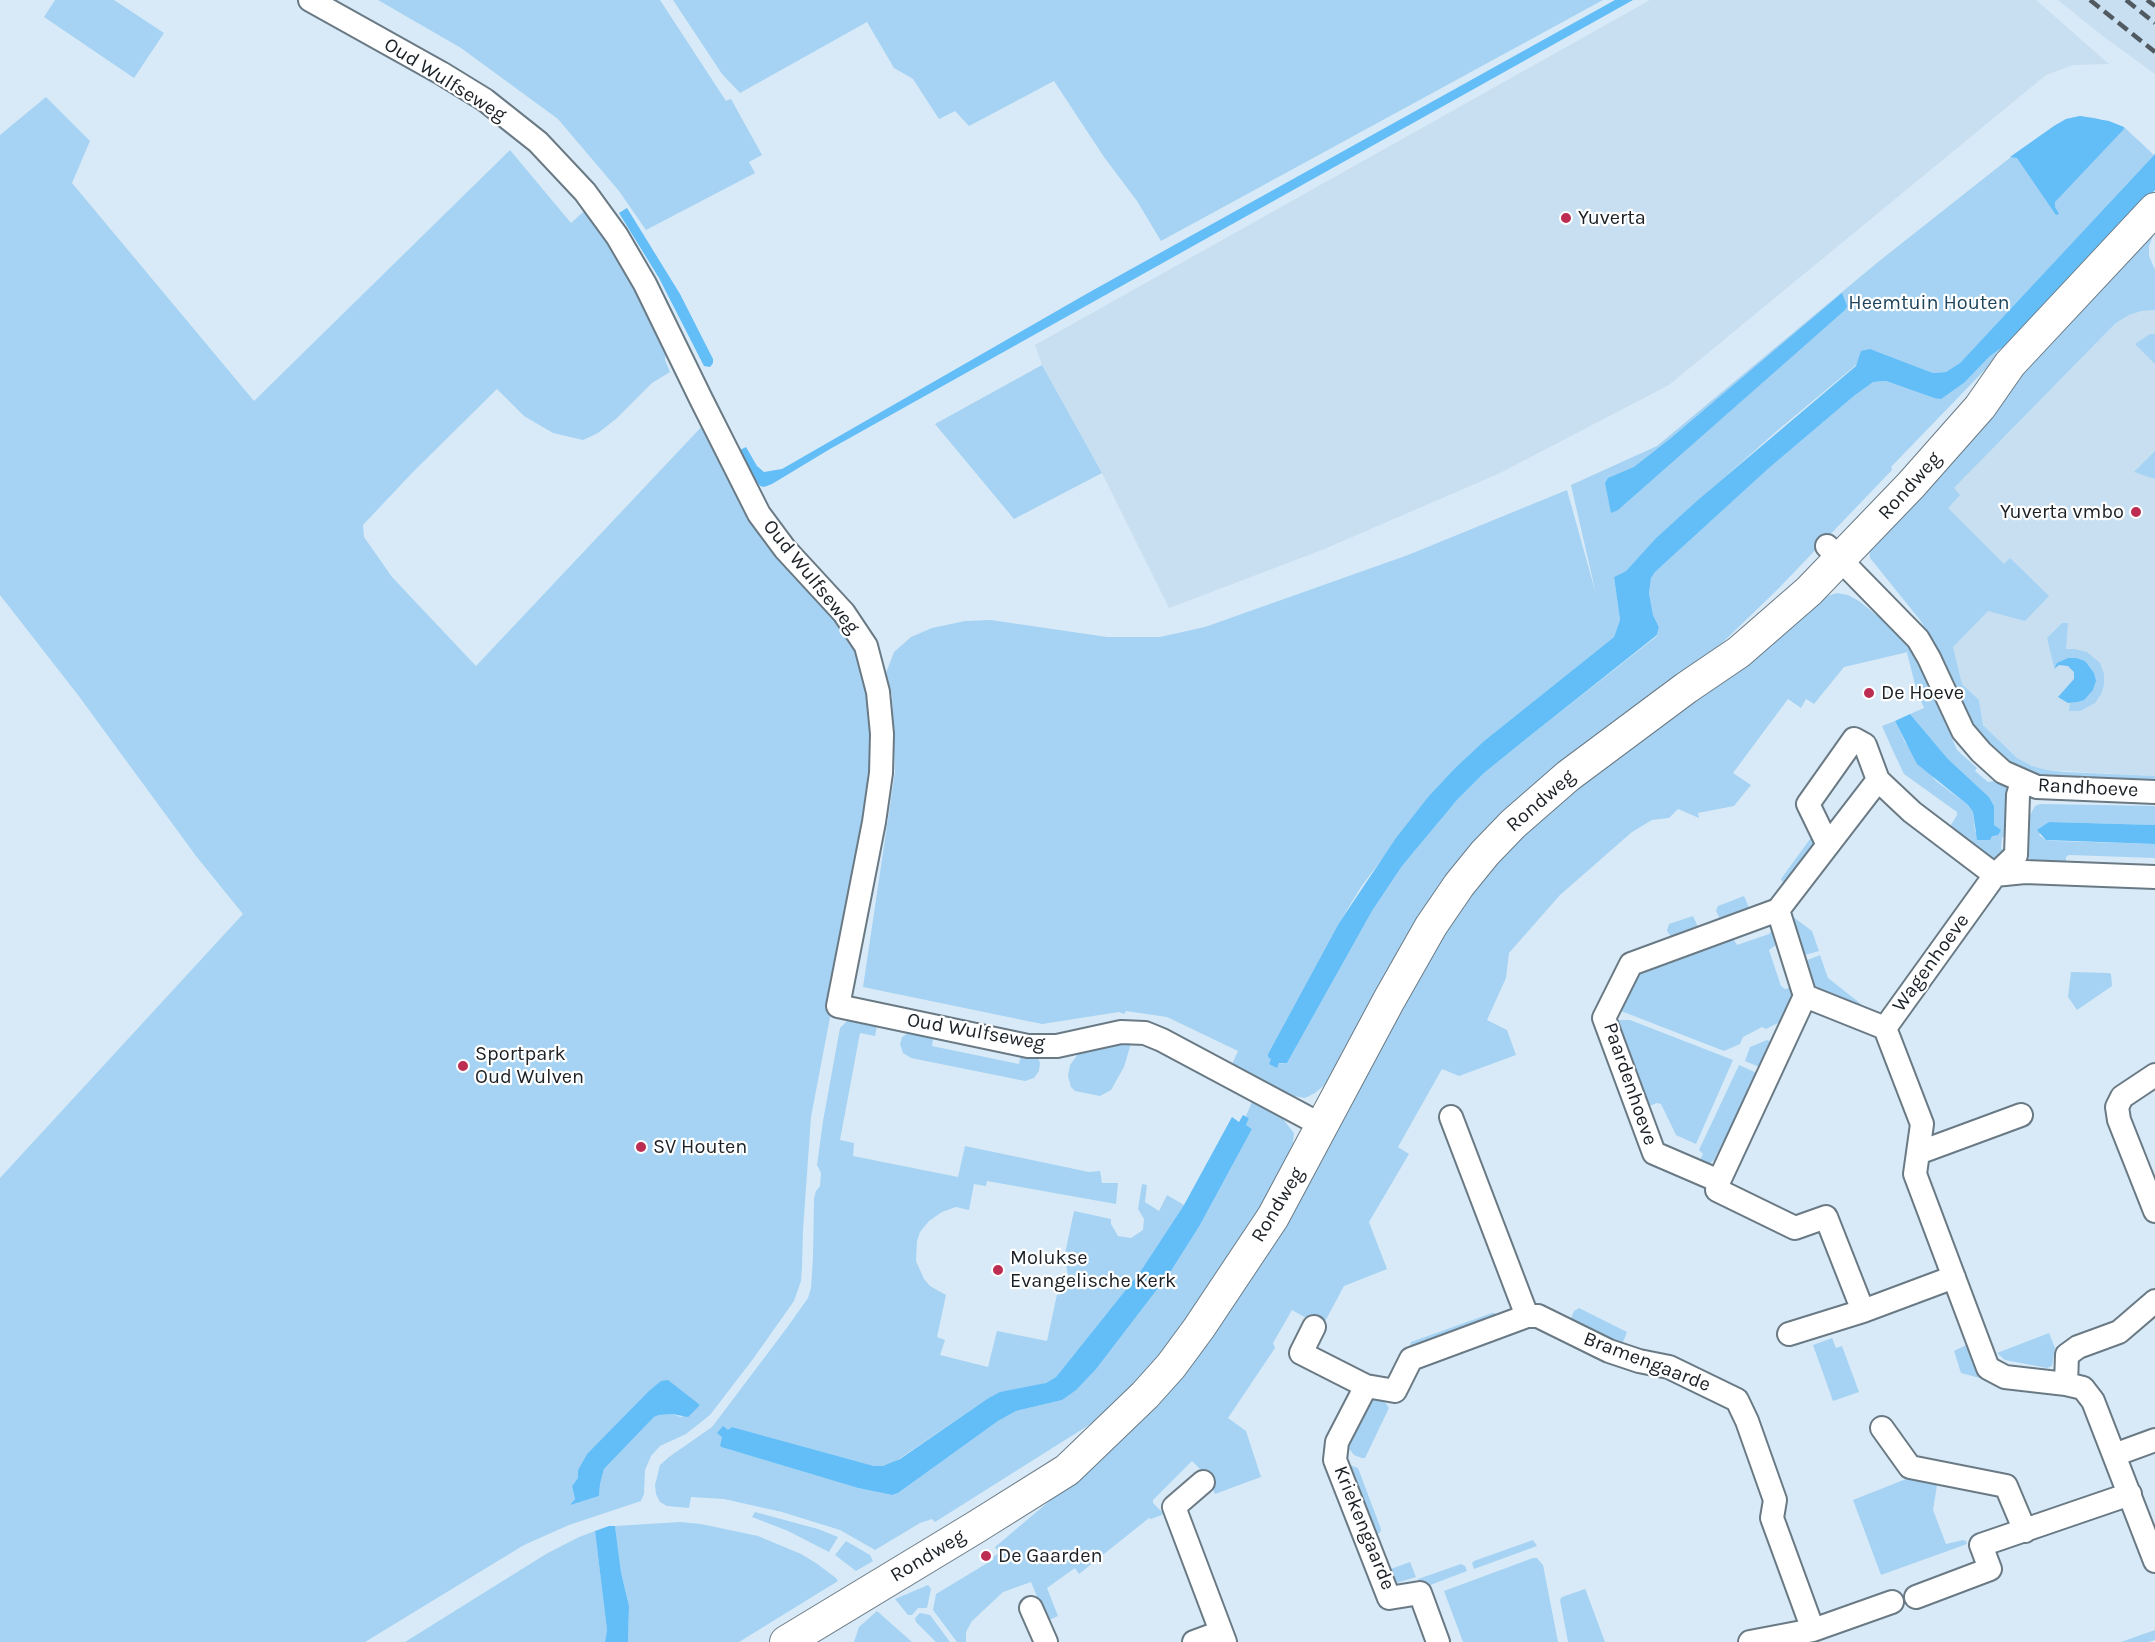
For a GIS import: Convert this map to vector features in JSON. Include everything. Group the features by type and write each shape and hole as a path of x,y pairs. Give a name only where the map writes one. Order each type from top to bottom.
{"main road":[{"name":"Rondweg","path":"786,1642 819,1634 1067,1470 1171,1366 1273,1217 1389,1000 1426,936 1473,867 1513,824 1546,794 1686,688 1754,640 1834,553 1911,485 1980,407 2010,364 2155,209"}],"street":[{"name":"Oud Wulfseweg","path":"310,0 485,100 538,142 585,192 617,236 645,284 759,514 785,549 844,613 866,645 878,692 882,734 880,773 874,822 838,1006 1028,1046 1057,1046 1121,1032 1145,1033 1323,1126"},
{"path":"1834,553 1918,639 1955,715 1972,743 2003,772 2022,782"},
{"path":"1828,845 1808,804 1854,738 1865,745 1878,780 1911,812 1995,875 2025,872 2155,877"},
{"path":"1719,1181 1805,996 1778,910 1878,780"},
{"name":"Randhoeve","path":"2022,782 2054,789 2155,792"},
{"name":"Wagenhoeve","path":"2022,782 2018,795 2016,855 1995,875 1885,1028 1922,1124 1915,1174 1988,1368 2005,1377 2083,1388 2093,1401 2155,1561"},
{"name":"Paardenhoeve","path":"1778,910 1631,964 1604,1018 1654,1153 1719,1181 1717,1190 1795,1228 1826,1217 1863,1311"},
{"path":"1805,996 1885,1028"},
{"path":"2155,1075 2122,1097 2117,1107 2119,1120 2155,1211"},
{"path":"1918,1153 2021,1115"},
{"path":"1314,1327 1300,1353 1366,1386 1395,1391 1411,1359 1527,1316 1450,1117"},
{"path":"1789,1334 1863,1311 1954,1277"},
{"path":"2066,1384 2067,1355 2078,1347 2118,1332 2155,1301"},
{"name":"Bramengaarde","path":"1527,1316 1538,1316 1609,1351 1639,1361 1669,1367 1737,1400 1747,1421 1774,1500 1772,1518 1813,1630"},
{"name":"Kriekengaarde","path":"1366,1386 1337,1442 1335,1460 1389,1598 1419,1593 1438,1642"},
{"path":"1882,1428 1910,1467 2006,1485 2025,1531"},
{"path":"2114,1455 2155,1440"},
{"path":"1194,1642 1223,1637 1174,1507 1203,1482"},
{"path":"1916,1597 1990,1569 1981,1545 2130,1494"},
{"path":"1750,1642 1813,1630 1892,1602"},
{"path":"1031,1608 1046,1642"}],"shaded area":[{"name":"Yuverta","path":"1650,0 2036,0 2109,64 2073,65 2046,75 1669,385 1498,474 1322,550 1169,608 1102,473 1042,365 1035,345"},
{"path":"2058,0 2155,0 2155,74 2104,37"},
{"path":"2155,310 2155,776 2047,770 2032,766 2017,758 1983,725 1979,700 1962,684 1952,647 1933,500 1954,488 2116,323 2129,315"}],"green space":[{"path":"55,0 114,0 164,33 134,78 44,17"},
{"path":"378,0 660,0 726,101 731,99 762,155 749,162 755,173 646,230 619,191 558,119 461,48"},
{"path":"673,0 1603,0 1161,241 1137,201 1104,157 1054,81 969,126 955,111 939,119 913,79 894,68 867,22 740,93 722,74"},
{"name":"Sportpark Oud Wulven","path":"46,97 90,141 72,183 254,401 510,150 571,223 591,205 667,338 665,360 670,372 652,383 616,419 598,433 583,440 553,433 524,416 497,389 363,525 364,537 392,577 476,666 706,422 838,621 861,660 876,739 836,986 811,1117 801,1281 794,1301 710,1415 686,1434 660,1446 651,1456 645,1470 644,1494 641,1501 569,1525 524,1545 365,1642 0,1642 0,1178 243,914 196,856 78,695 0,595 0,135","holes":["661,1381 700,1405 681,1417 672,1414 654,1417 604,1469 599,1496 571,1504 575,1499 572,1486 578,1478 578,1470 587,1454"]},
{"name":"Heemtuin Houten","path":"2080,116 2096,118 2124,129 2124,127 2154,155 1960,363 1946,372 1933,373 1872,350 1860,358 1856,365 1778,430 1656,538 1626,571 1614,577 1620,620 1614,637 1484,741 1428,797 1361,887 1339,923 1268,1054 1272,1059 1269,1064 1287,1063 1372,911 1402,866 1457,800 1484,773 1657,636 1659,627 1653,615 1649,593 1651,578 1655,572 1769,468 1863,388 1873,382 1886,381 1934,398 1965,382 1989,357 2001,348 2005,349 1778,589 1721,644 1541,787 1328,1082 1315,1093 1305,1098 1278,1093 1233,1066 1238,1051 1167,1017 1126,1011 1124,1014 1119,1012 1042,1024 863,987 895,772 892,696 886,673 894,652 911,637 932,628 965,621 991,620 1107,637 1160,637 1205,627 1408,555 1567,490 1596,594 1571,485 1657,446 1878,262 2016,153 2066,119"},
{"path":"2155,231 2149,246 2149,256 2155,270 2155,310 2129,315 2116,323 1954,488 1960,495 1948,508 2004,564 2010,558 2049,596 2025,621 1988,611 1953,647 1962,684 1979,700 1983,725 2017,758 2032,766 2065,772 2155,776 2155,783 2052,779 2033,775 2005,759 1980,735 1968,715 1944,660 1920,620 1870,558 1869,546 1983,416"},
{"path":"2150,334 2155,334 2155,364 2135,344"},
{"path":"1042,365 1102,473 1014,519 935,424"},
{"path":"2155,451 2155,479 2134,472"},
{"path":"1837,593 1848,595 1859,601 1901,635 1914,650 1957,750 1977,768 1975,771 1988,782 2002,780 2008,786 2008,838 2002,837 2001,849 2006,850 1998,858 1989,859 1958,839 1951,825 1957,812 1904,774 1882,726 1895,721 1905,742 1936,781 1968,805 1973,812 1975,832 1994,825 1994,806 1989,797 1948,759 1910,714 1924,708 1917,692 1908,652 1844,667 1814,704 1806,699 1801,708 1788,699 1733,773 1751,785 1734,806 1698,813 1699,818 1678,809 1669,818 1652,820 1632,832 1560,895 1509,953 1506,978 1487,1020 1507,1030 1516,1055 1459,1076 1442,1069 1398,1147 1409,1154 1369,1222 1387,1269 1344,1286 1322,1327 1292,1310 1273,1343 1275,1348 1228,1418 1246,1431 1261,1477 1215,1494 1209,1478 1192,1461 1153,1500 1162,1515 1149,1518 1079,1574 1075,1568 1047,1588 1058,1616 1047,1621 1031,1582 1003,1592 972,1621 966,1632 966,1642 957,1642 933,1610 936,1594 994,1559 993,1557 999,1553 995,1547 1110,1450 1432,944 1513,837 1821,598"},
{"path":"2062,623 2068,623 2066,649 2087,652 2100,663 2104,674 2101,694 2095,703 2080,711 2069,711 2070,703 2077,702 2093,690 2095,685 2077,658 2068,658 2054,667 2047,638"},
{"path":"2040,804 2155,806 2155,825 2049,822 2039,835 2046,840 2055,841 2155,844 2155,858 2069,855 2066,857 2066,866 2031,861 2029,858 2030,815 2035,806"},
{"path":"1814,837 1819,843 1784,884 1781,879 1810,839"},
{"path":"1744,896 1750,910 1723,921 1720,919 1716,911 1718,906"},
{"path":"1693,916 1698,927 1696,930 1672,938 1667,931 1669,924"},
{"path":"1792,916 1812,931 1819,951 1805,955 1802,953 1791,920"},
{"path":"1768,919 1780,942 1769,950 1781,986 1785,989 1796,986 1788,1018 1766,1029 1762,1027 1743,1037 1740,1044 1724,1051 1616,1009 1634,971 1731,935 1737,945 1769,934 1771,931"},
{"path":"1820,955 1828,978 1861,1004 1860,1006 1819,991 1814,986 1805,961"},
{"path":"2071,972 2109,973 2112,986 2077,1010 2068,997"},
{"path":"848,1020 873,1020 877,1026 875,1036 860,1033 840,1140 854,1143 853,1156 958,1177 965,1146 1089,1172 1100,1171 1102,1183 1118,1183 1116,1204 987,1181 986,1186 974,1184 969,1210 956,1207 942,1212 929,1221 920,1232 917,1241 916,1261 924,1279 930,1286 946,1295 937,1337 945,1340 940,1355 988,1367 997,1331 1047,1341 1059,1285 1068,1275 1066,1265 1063,1263 1074,1211 1111,1219 1111,1224 1118,1236 1131,1238 1143,1230 1144,1219 1138,1209 1142,1184 1147,1185 1145,1202 1159,1211 1167,1195 1184,1205 1140,1272 1056,1377 1046,1383 987,1399 893,1463 874,1466 732,1427 722,1437 721,1447 858,1488 892,1495 898,1493 998,1421 1016,1411 1062,1400 1171,1271 1200,1225 1252,1129 1246,1125 1249,1118 1246,1116 1254,1097 1279,1114 1294,1133 1292,1152 1240,1244 1187,1326 1129,1391 1100,1418 935,1522 932,1519 920,1523 875,1550 840,1530 782,1512 724,1499 691,1497 689,1508 667,1506 660,1502 655,1485 660,1465 712,1427 808,1298 813,1257 814,1199 820,1186 821,1173 817,1165 823,1121 840,1028"},
{"path":"1630,1020 1733,1060 1696,1144 1676,1135 1661,1104 1649,1106 1613,1023"},
{"path":"913,1030 934,1032 932,1046 1019,1064 1022,1050 1037,1056 1040,1063 1039,1071 1034,1078 1025,1081 911,1058 903,1053 900,1044 902,1037"},
{"path":"1132,1040 1124,1067 1111,1090 1100,1096 1075,1091 1071,1087 1068,1076 1070,1065 1081,1050"},
{"path":"1767,1040 1776,1044 1764,1069 1745,1061 1750,1047"},
{"path":"1739,1065 1761,1075 1728,1144 1723,1142 1714,1160 1709,1164 1700,1160 1703,1154 1699,1150"},
{"path":"1579,1308 1627,1332 1621,1347 1569,1323 1574,1311"},
{"path":"1495,1313 1499,1321 1408,1352 1411,1342"},
{"path":"2049,1333 2055,1348 2052,1366 2047,1368 2005,1360 1997,1353"},
{"path":"1832,1338 1836,1348 1842,1346 1859,1392 1833,1401 1813,1345"},
{"path":"1968,1344 1987,1380 1961,1373 1954,1351"},
{"path":"1369,1399 1385,1402 1389,1408 1365,1458 1362,1458 1354,1455 1347,1446 1355,1423 1360,1425 1366,1414 1361,1411"},
{"path":"1347,1464 1358,1468 1381,1529 1380,1533 1372,1535"},
{"path":"1916,1475 1938,1479 1933,1510 1946,1544 1963,1540 1967,1544 1881,1575 1853,1500"},
{"path":"755,1512 818,1529 838,1537 829,1552 788,1531 752,1517"},
{"path":"680,1522 758,1536 801,1554 838,1581 739,1642 628,1642 629,1606 621,1572 615,1526"},
{"path":"595,1531 607,1630 605,1642 405,1642 546,1554"},
{"path":"1533,1540 1537,1546 1474,1569 1472,1563 1474,1561"},
{"path":"846,1541 870,1555 873,1561 856,1571 835,1555"},
{"path":"1537,1558 1543,1565 1558,1642 1463,1642 1444,1591"},
{"path":"1410,1562 1416,1577 1393,1584 1388,1570"},
{"path":"1461,1564 1467,1571 1425,1587 1420,1585 1418,1579"},
{"path":"928,1585 931,1589 927,1608 918,1608 912,1615 908,1615 895,1599"},
{"path":"1585,1589 1605,1642 1568,1642 1560,1600 1562,1597"},
{"path":"877,1611 912,1642 854,1642 859,1627"},
{"path":"920,1613 930,1615 950,1642 936,1642 916,1622 915,1618"},
{"path":"2155,1630 2155,1640 2121,1642"}],"water":[{"path":"1615,0 1633,0 830,449 772,484 760,486 752,475 740,450 746,447 757,466 764,472 782,469 1088,293"},
{"path":"2080,116 2109,121 2124,129 2055,202 2059,214 2056,215 2017,158 2010,157 2054,126 2066,119"},
{"path":"2155,154 2155,190 2005,349 2001,348 1989,357 1965,382 1941,399 1886,381 1873,382 1769,468 1655,572 1651,578 1649,593 1653,615 1659,627 1657,635 1484,773 1457,800 1402,866 1372,911 1287,1063 1279,1063 1277,1068 1269,1064 1271,1059 1268,1054 1339,923 1396,838 1428,797 1484,741 1614,637 1620,620 1614,577 1626,571 1656,538 1698,500 1856,366 1861,351 1870,349 1933,373 1946,372 1960,363"},
{"path":"627,208 680,294 713,359 710,367 704,366 659,278 619,213"},
{"path":"1842,293 1847,306 1845,310 1618,510 1611,513 1605,483 1608,478 1634,467 1671,438"},
{"path":"2068,658 2085,661 2094,673 2096,681 2093,690 2084,700 2068,703 2058,697 2074,679 2074,672 2068,666 2059,665 2054,669 2057,663"},
{"path":"1910,714 1948,759 1989,797 1994,806 1994,825 2001,830 1998,835 1992,836 1990,840 1977,840 1973,812 1968,805 1917,764 1895,721"},
{"path":"2049,822 2155,825 2155,844 2046,840 2037,830"},
{"path":"1243,1115 1249,1118 1246,1125 1252,1129 1200,1225 1171,1271 1096,1369 1076,1390 1062,1400 1016,1411 998,1421 892,1495 858,1488 721,1447 722,1437 717,1433 723,1426 728,1430 732,1427 874,1466 883,1466 900,1459 1000,1392 1046,1383 1056,1377 1140,1272 1184,1205 1232,1117 1239,1122"},
{"path":"668,1380 700,1405 688,1417 672,1414 654,1417 604,1469 599,1496 570,1505 575,1499 572,1486 578,1478 578,1470 587,1454 649,1391 661,1381"},
{"path":"615,1526 621,1572 629,1606 628,1642 605,1642 607,1630 595,1531"}],"railway":[{"path":"2090,0 2155,52"},
{"path":"2126,0 2155,23"},
{"path":"2147,0 2155,6"}],"place":[{"name":"Yuverta","path":"1566,218"},
{"name":"Yuverta vmbo","path":"2136,512"},
{"name":"De Hoeve","path":"1869,693"},
{"name":"Sportpark Oud Wulven","path":"463,1066"},
{"name":"SV Houten","path":"641,1147"},
{"name":"Molukse Evangelische Kerk","path":"998,1270"},
{"name":"De Gaarden","path":"986,1556"}]}
